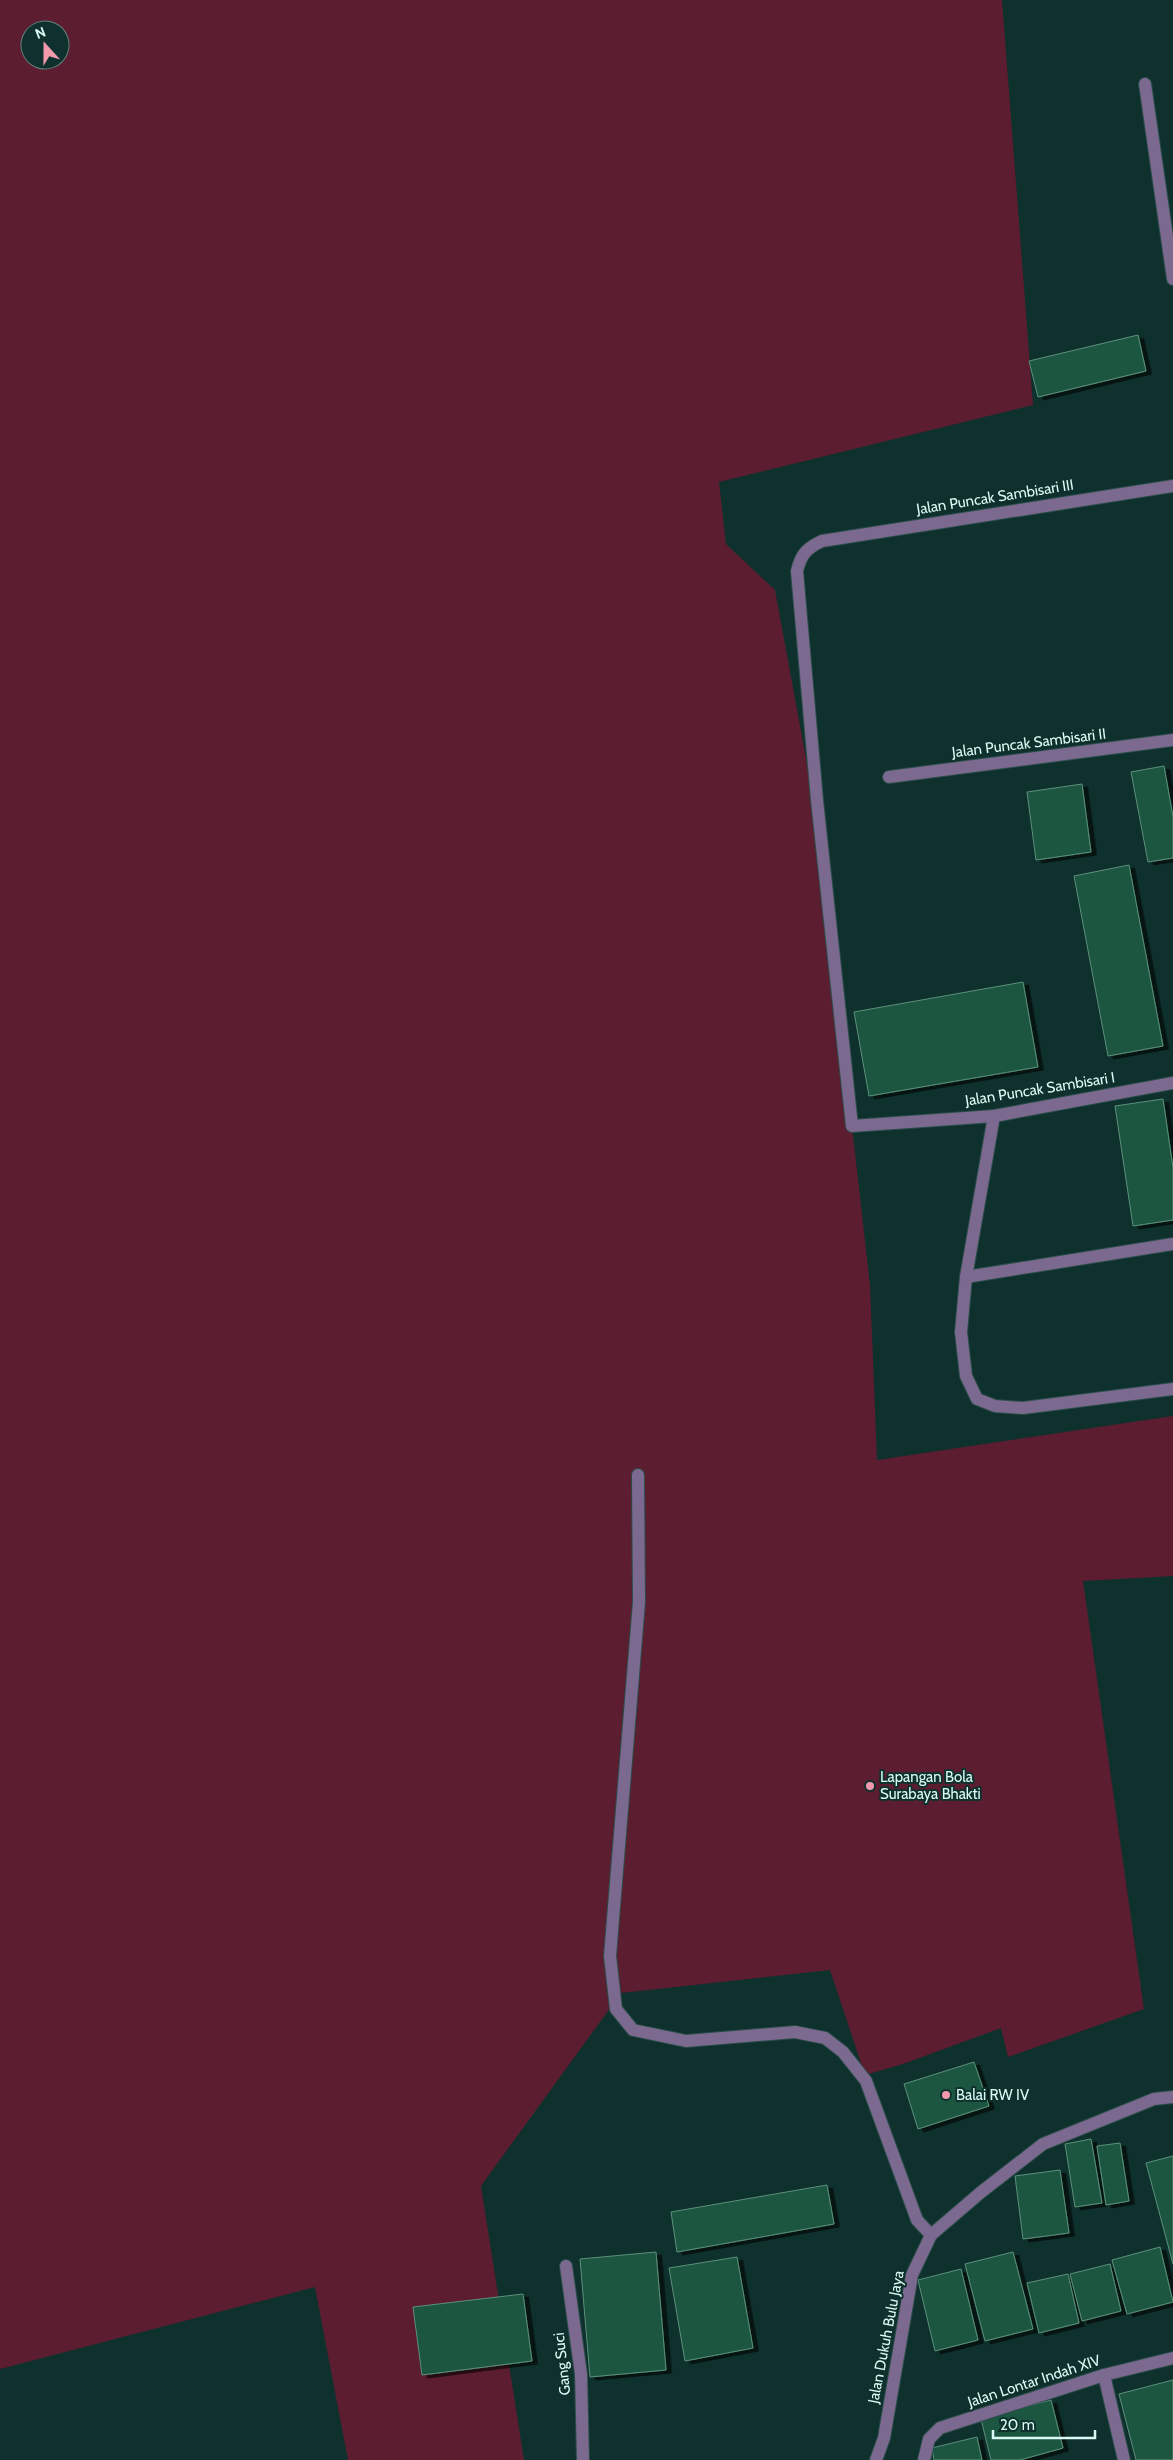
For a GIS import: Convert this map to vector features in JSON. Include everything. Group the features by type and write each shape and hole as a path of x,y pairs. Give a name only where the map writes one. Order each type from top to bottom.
{"street":[{"path":"1145,84 1173,279"},
{"name":"Jalan Puncak Sambisari III","path":"852,1126 817,800 797,571 806,548 822,541 1173,486"},
{"name":"Jalan Puncak Sambisari II","path":"888,777 1173,740"},
{"name":"Jalan Puncak Sambisari I","path":"852,1126 994,1116 1173,1083"},
{"path":"994,1116 966,1277 961,1332 966,1376 977,1399 995,1406 1023,1408 1173,1389"},
{"path":"966,1277 1173,1244"},
{"path":"638,1476 639,1602 610,1956 616,2009 633,2030 686,2041 795,2032 825,2038 843,2052 866,2081 917,2220 931,2235"},
{"name":"Jalan Dukuh Bulu Jaya","path":"876,2460 884,2438 912,2275 931,2235 980,2192 1043,2144 1154,2099 1173,2096"},
{"name":"Gang Suci","path":"566,2266 581,2374 583,2460"},
{"name":"Jalan Lontar Indah XIV","path":"924,2460 930,2439 940,2428 1104,2375 1173,2358"},
{"path":"1104,2375 1124,2460"}],"shaded area":[{"path":"0,0 1002,0 1033,405 719,482 726,544 775,590 817,818 870,1285 877,1460 1173,1416 1173,1576 1083,1581 1144,2009 1008,2057 1001,2028 903,2064 865,2075 830,1970 621,1993 481,2186 524,2460 348,2460 315,2287 0,2369"}],"building":[{"path":"1138,335 1146,371 1038,397 1029,361"},
{"path":"1164,766 1173,817 1173,858 1148,862 1131,772"},
{"path":"1082,784 1091,852 1036,860 1027,792"},
{"path":"1129,865 1163,1046 1108,1056 1074,876"},
{"path":"1023,982 1038,1067 869,1096 854,1012"},
{"path":"1163,1099 1173,1168 1173,1220 1133,1226 1115,1106"},
{"name":"Balai RW IV","path":"974,2062 989,2106 918,2129 904,2084"},
{"path":"1091,2139 1102,2203 1075,2207 1065,2144"},
{"path":"1120,2143 1129,2201 1106,2205 1097,2146"},
{"path":"1173,2156 1173,2264 1146,2163"},
{"path":"1060,2170 1069,2233 1023,2239 1015,2176"},
{"path":"827,2185 834,2224 677,2252 671,2212"},
{"path":"1160,2247 1173,2302 1127,2314 1112,2260"},
{"path":"656,2252 666,2370 590,2377 580,2259"},
{"path":"1013,2252 1033,2329 985,2341 965,2264"},
{"path":"737,2257 753,2348 685,2361 669,2268"},
{"path":"1110,2264 1121,2311 1082,2321 1070,2274"},
{"path":"961,2269 978,2340 935,2351 918,2280"},
{"path":"1068,2274 1079,2323 1039,2333 1027,2283"},
{"path":"523,2294 532,2361 422,2375 413,2307"},
{"path":"1173,2380 1173,2460 1136,2460 1119,2394"},
{"path":"1051,2400 1063,2448 1020,2460 991,2460 981,2419"},
{"path":"977,2437 982,2460 934,2460 932,2448"}],"place":[{"name":"Lapangan Bola Surabaya Bhakti","path":"870,1786"},
{"name":"Balai RW IV","path":"946,2095"}]}
